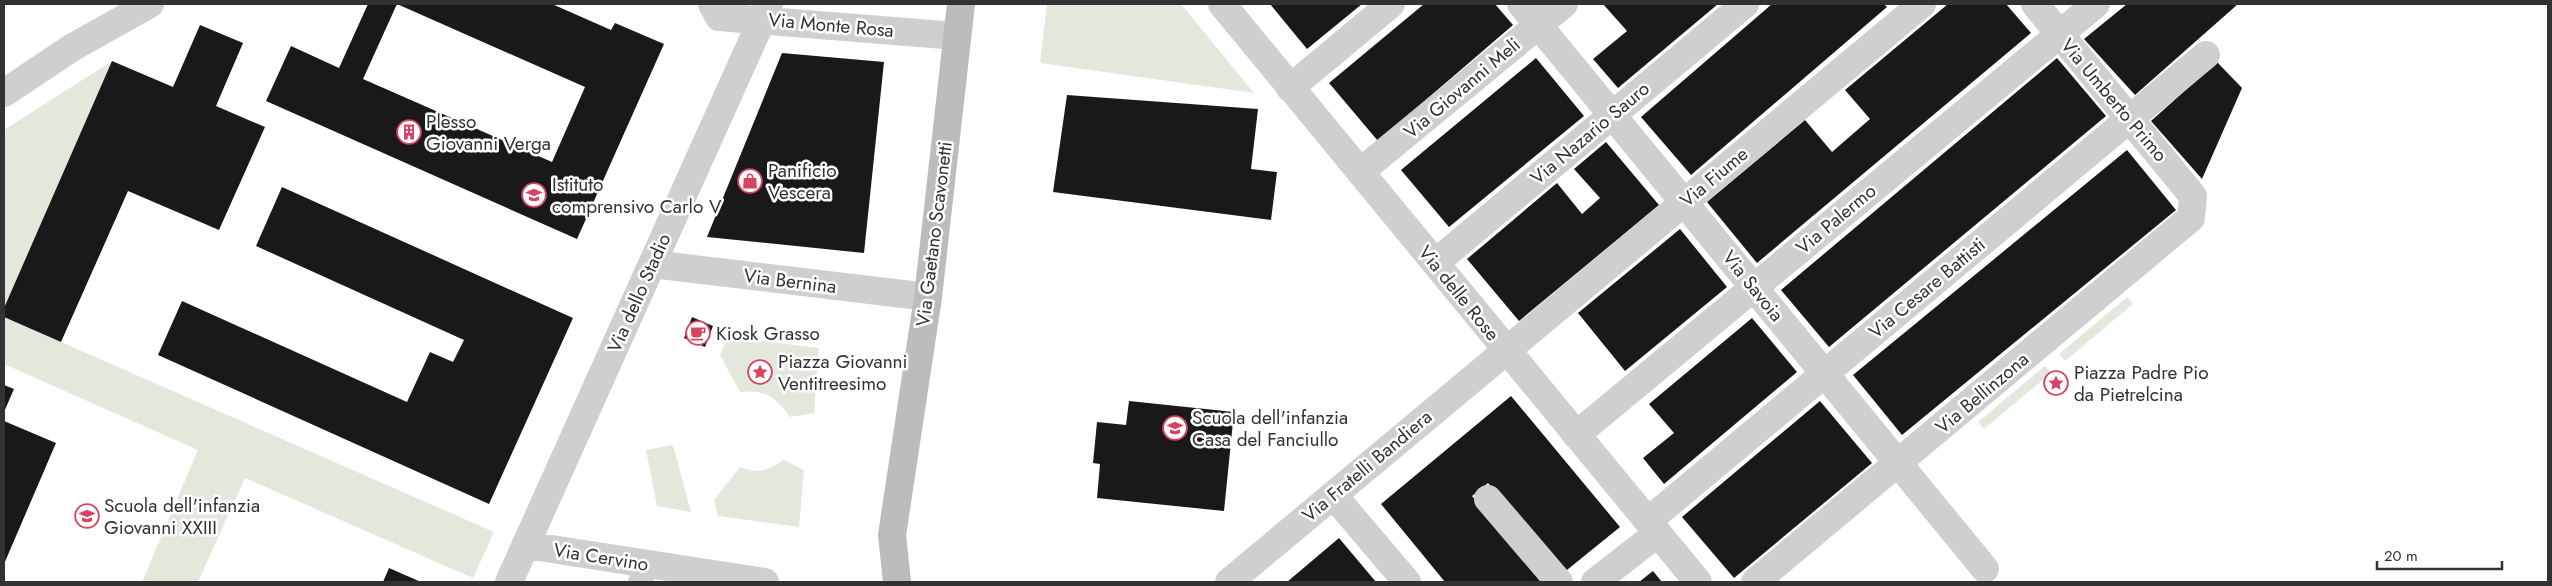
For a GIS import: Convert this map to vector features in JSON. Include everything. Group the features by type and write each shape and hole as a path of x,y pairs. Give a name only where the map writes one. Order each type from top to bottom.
{"main road":[{"name":"Via Gaetano Scavonetti","path":"897,582 892,535 928,297 961,4"}],"street":[{"path":"4,92 74,48 150,4"},
{"name":"Via Monte Rosa","path":"712,4 719,17 765,12 957,36"},
{"name":"Via delle Rose","path":"1222,4 1698,582"},
{"path":"1290,88 1391,4"},
{"name":"Via Savoia","path":"1521,4 1985,569"},
{"name":"Via Giovanni Meli","path":"1360,172 1564,4"},
{"name":"Via Nazario Sauro","path":"1435,263 1745,4"},
{"name":"Via Fiume","path":"1506,350 1922,4"},
{"name":"Via Umberto Primo","path":"2035,4 2193,196"},
{"name":"Via Palermo","path":"1576,435 2096,4"},
{"name":"Via dello Stadio","path":"509,582 765,12"},
{"name":"Via Cesare Battisti","path":"1595,582 1824,374 2206,55"},
{"name":"Via Bellinzona","path":"1756,582 2192,218 2193,196"},
{"name":"Via Bernina","path":"652,264 928,297"},
{"name":"Via Fratelli Bandiera","path":"1229,582 1506,350"},
{"path":"1333,495 1407,582"},
{"path":"1488,499 1559,582"},
{"name":"Via Cervino","path":"526,545 644,573 760,582"}],"shaded area":[{"path":"1047,4 1181,4 1254,93 1040,63"},
{"path":"112,61 4,308 4,130"},
{"path":"2127,297 2133,304 2065,361 2059,354"},
{"path":"4,317 494,532 473,578 245,478 198,582 142,582 198,450 4,364"},
{"path":"728,337 819,348 814,413 790,417 779,404 763,393 740,392 720,355"},
{"path":"2045,366 2051,373 1984,429 1978,422"},
{"path":"673,445 691,512 657,506 646,450"},
{"path":"784,460 804,470 799,527 718,516 714,500 740,467 758,471 773,467"}],"building":[{"name":"Plesso Giovanni Verga","path":"368,4 397,4 552,4 611,30 615,23 664,44 577,239 266,101 291,46 339,68","holes":["397,4 585,87 552,162 363,79"]},
{"path":"1270,4 1362,4 1307,49"},
{"path":"1424,4 1495,4 1513,25 1378,141 1329,83"},
{"path":"1603,4 1718,4 1618,88 1593,59 1627,31"},
{"path":"1772,4 1884,4 1887,7 1691,175 1641,117"},
{"path":"1948,4 2006,4 2031,33 1757,263 1707,202 1805,120 1832,152 1870,119 1845,90"},
{"path":"2127,4 2238,4 2135,95 2084,39"},
{"path":"200,25 243,43 216,106 265,127 219,230 128,191 61,342 4,317 4,308 112,61 173,87"},
{"path":"782,53 884,62 864,253 707,237"},
{"path":"1536,58 1584,116 1449,227 1401,170"},
{"path":"2057,58 2106,116 1829,347 1781,290"},
{"path":"2217,62 2242,88 2202,179 2151,121"},
{"path":"1067,95 1258,109 1251,169 1277,172 1271,220 1053,192"},
{"path":"1606,142 1659,205 1519,321 1467,259 1557,183 1582,214 1600,198 1574,169"},
{"path":"2127,150 2176,210 1902,435 1853,375"},
{"path":"282,187 573,318 489,504 158,355 182,301 407,402 430,352 453,362 464,340 256,246"},
{"path":"1680,229 1727,287 1625,371 1578,313"},
{"name":"Kiosk Grasso","path":"692,317 713,326 705,347 684,338"},
{"path":"1752,318 1797,372 1664,484 1643,458 1674,433 1649,404"},
{"path":"4,385 14,389 4,412"},
{"path":"1511,396 1620,527 1562,574 1488,483 1472,496 1544,582 1445,582 1381,504"},
{"path":"1129,401 1234,412 1224,511 1097,498 1100,464 1093,463 1097,422 1126,425"},
{"path":"1820,401 1872,463 1734,578 1682,517"},
{"path":"4,421 56,443 4,564"},
{"path":"1339,538 1376,582 1287,582"},
{"path":"389,568 421,582 383,582"},
{"path":"1653,571 1662,582 1639,582"}],"place":[{"name":"Plesso Giovanni Verga","path":"409,132"},
{"name":"Panificio Vescera","path":"750,181"},
{"name":"Istituto comprensivo Carlo V","path":"534,195"},
{"name":"Kiosk Grasso","path":"698,333"},
{"name":"Piazza Giovanni Ventitreesimo","path":"760,372"},
{"name":"Piazza Padre Pio da Pietrelcina","path":"2056,383"},
{"name":"Scuola dell'infanzia Casa del Fanciullo","path":"1175,428"},
{"name":"Scuola dell'infanzia Giovanni XXIII","path":"87,516"}]}
